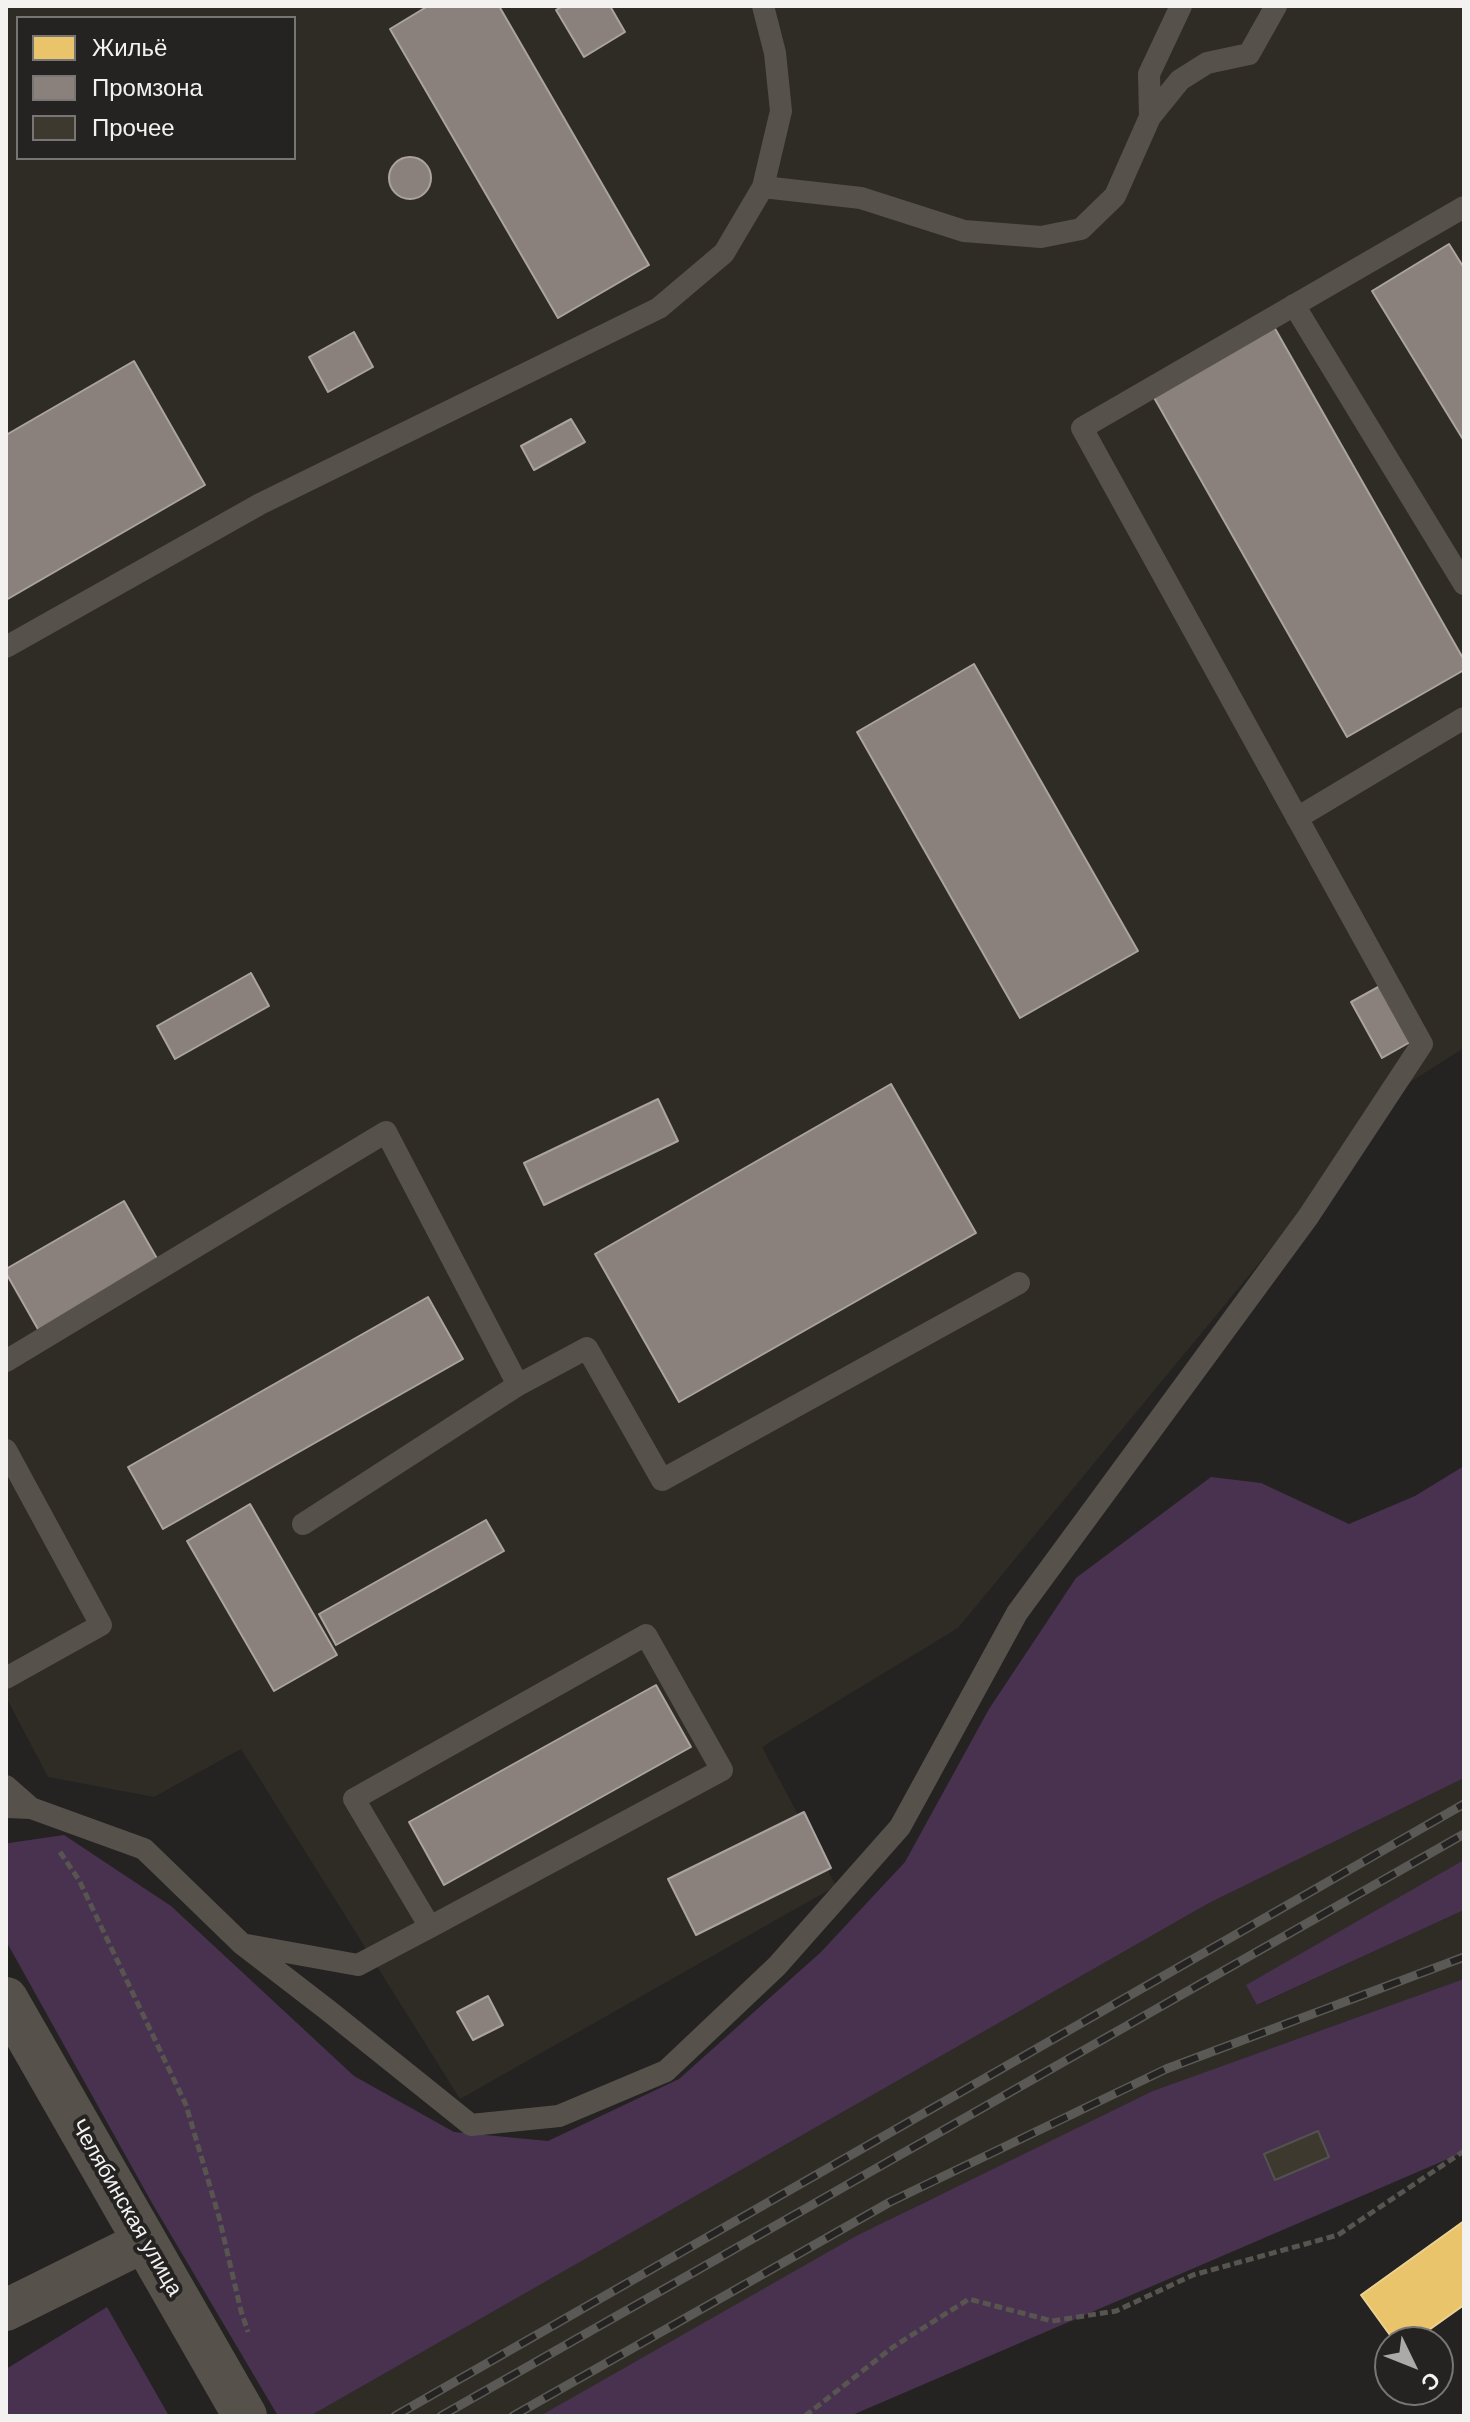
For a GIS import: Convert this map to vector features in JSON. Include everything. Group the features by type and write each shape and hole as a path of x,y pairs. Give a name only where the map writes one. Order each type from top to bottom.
{"street":[{"name":"Челябинская улица","path":"6,1999 245,2416"},
{"path":"6,2310 145,2241"}],"lane":[{"path":"6,647 260,504 659,308 724,253 763,187 781,111 775,53 763,6"},
{"path":"1150,117 1149,74 1181,6"},
{"path":"763,187 861,198 964,231 1041,237 1081,229 1115,196 1150,117 1180,80 1207,63 1249,54 1276,6"},
{"path":"6,1807 31,1808 144,1849 242,1944 471,2125 559,2116 666,2071 777,1966 900,1827 1017,1613 1308,1217 1422,1044 1082,428 1464,207"},
{"path":"1294,305 1464,584"},
{"path":"1297,818 1464,718"},
{"path":"6,1361 386,1132 518,1385"},
{"path":"303,1524 518,1385 587,1348 662,1480 1019,1283"},
{"path":"6,1450 101,1625 6,1678"},
{"path":"242,1944 358,1965 430,1927 722,1770 646,1635 354,1799 430,1927"},
{"path":"6,1786 31,1808"}],"path":[{"path":"31,1808 79,1880 186,2105 251,2339"},
{"path":"805,2416 893,2347 969,2299 1052,2321 1116,2311 1193,2275 1338,2235 1464,2151"}],"shaded area":[{"path":"6,6 1464,6 1464,1048 1407,1084 958,1628 762,1747 836,1886 460,2099 241,1749 154,1797 48,1777 6,1697"},
{"path":"1464,1466 1464,1778 1209,1903 310,2416 278,2416 152,2203 6,1941 6,1845 64,1835 171,1906 354,2076 454,2132 548,2141 679,2079 821,1952 905,1862 989,1709 1076,1578 1211,1477 1261,1483 1349,1524 1415,1496"},
{"path":"1464,1778 1464,1861 1247,1985 1258,2005 1464,1910 1464,1986 1249,2061 924,2202 544,2416 310,2416 1209,1903"},
{"path":"1464,1860 1464,1910 1257,2005 1246,1985"},
{"path":"1464,1979 1464,2152 850,2416 540,2416 858,2235 1153,2091"},
{"path":"107,2307 169,2416 6,2416 6,2369"}],"building: Жильё":[{"path":"1464,2221 1464,2305 1434,2326 1383,2326 1361,2295"}],"building: Промзона":[{"path":"428,6 499,6 649,265 558,318 390,29"},
{"path":"563,6 610,6 625,32 584,57 556,10"},
{"path":"410,157 425,163 431,178 425,193 410,199 395,193 389,178 395,163"},
{"path":"1449,244 1464,268 1464,441 1372,291"},
{"path":"1269,318 1464,660 1464,670 1347,737 1148,387"},
{"path":"354,332 373,367 328,392 309,357"},
{"path":"134,361 205,485 6,600 6,435"},
{"path":"571,419 585,442 534,470 521,446"},
{"path":"974,664 1138,951 1020,1018 857,732"},
{"path":"251,973 269,1006 175,1059 157,1026"},
{"path":"1380,986 1412,1041 1382,1058 1351,1002"},
{"path":"891,1084 976,1233 679,1402 595,1254"},
{"path":"658,1099 678,1141 544,1205 524,1163"},
{"path":"124,1201 159,1262 39,1331 6,1269"},
{"path":"428,1297 463,1359 163,1529 128,1467"},
{"path":"250,1504 337,1655 274,1691 187,1541"},
{"path":"486,1520 504,1551 336,1645 319,1614"},
{"path":"656,1685 691,1747 444,1885 409,1822"},
{"path":"804,1812 831,1868 696,1935 668,1879"},
{"path":"488,1996 503,2025 473,2040 457,2012"}],"building: Прочее":[{"path":"1318,2131 1329,2157 1275,2180 1264,2154"}],"railway":[{"path":"395,2416 1464,1804"},
{"path":"441,2416 1464,1834"},
{"path":"513,2416 890,2202 1166,2069 1464,1957"}]}
